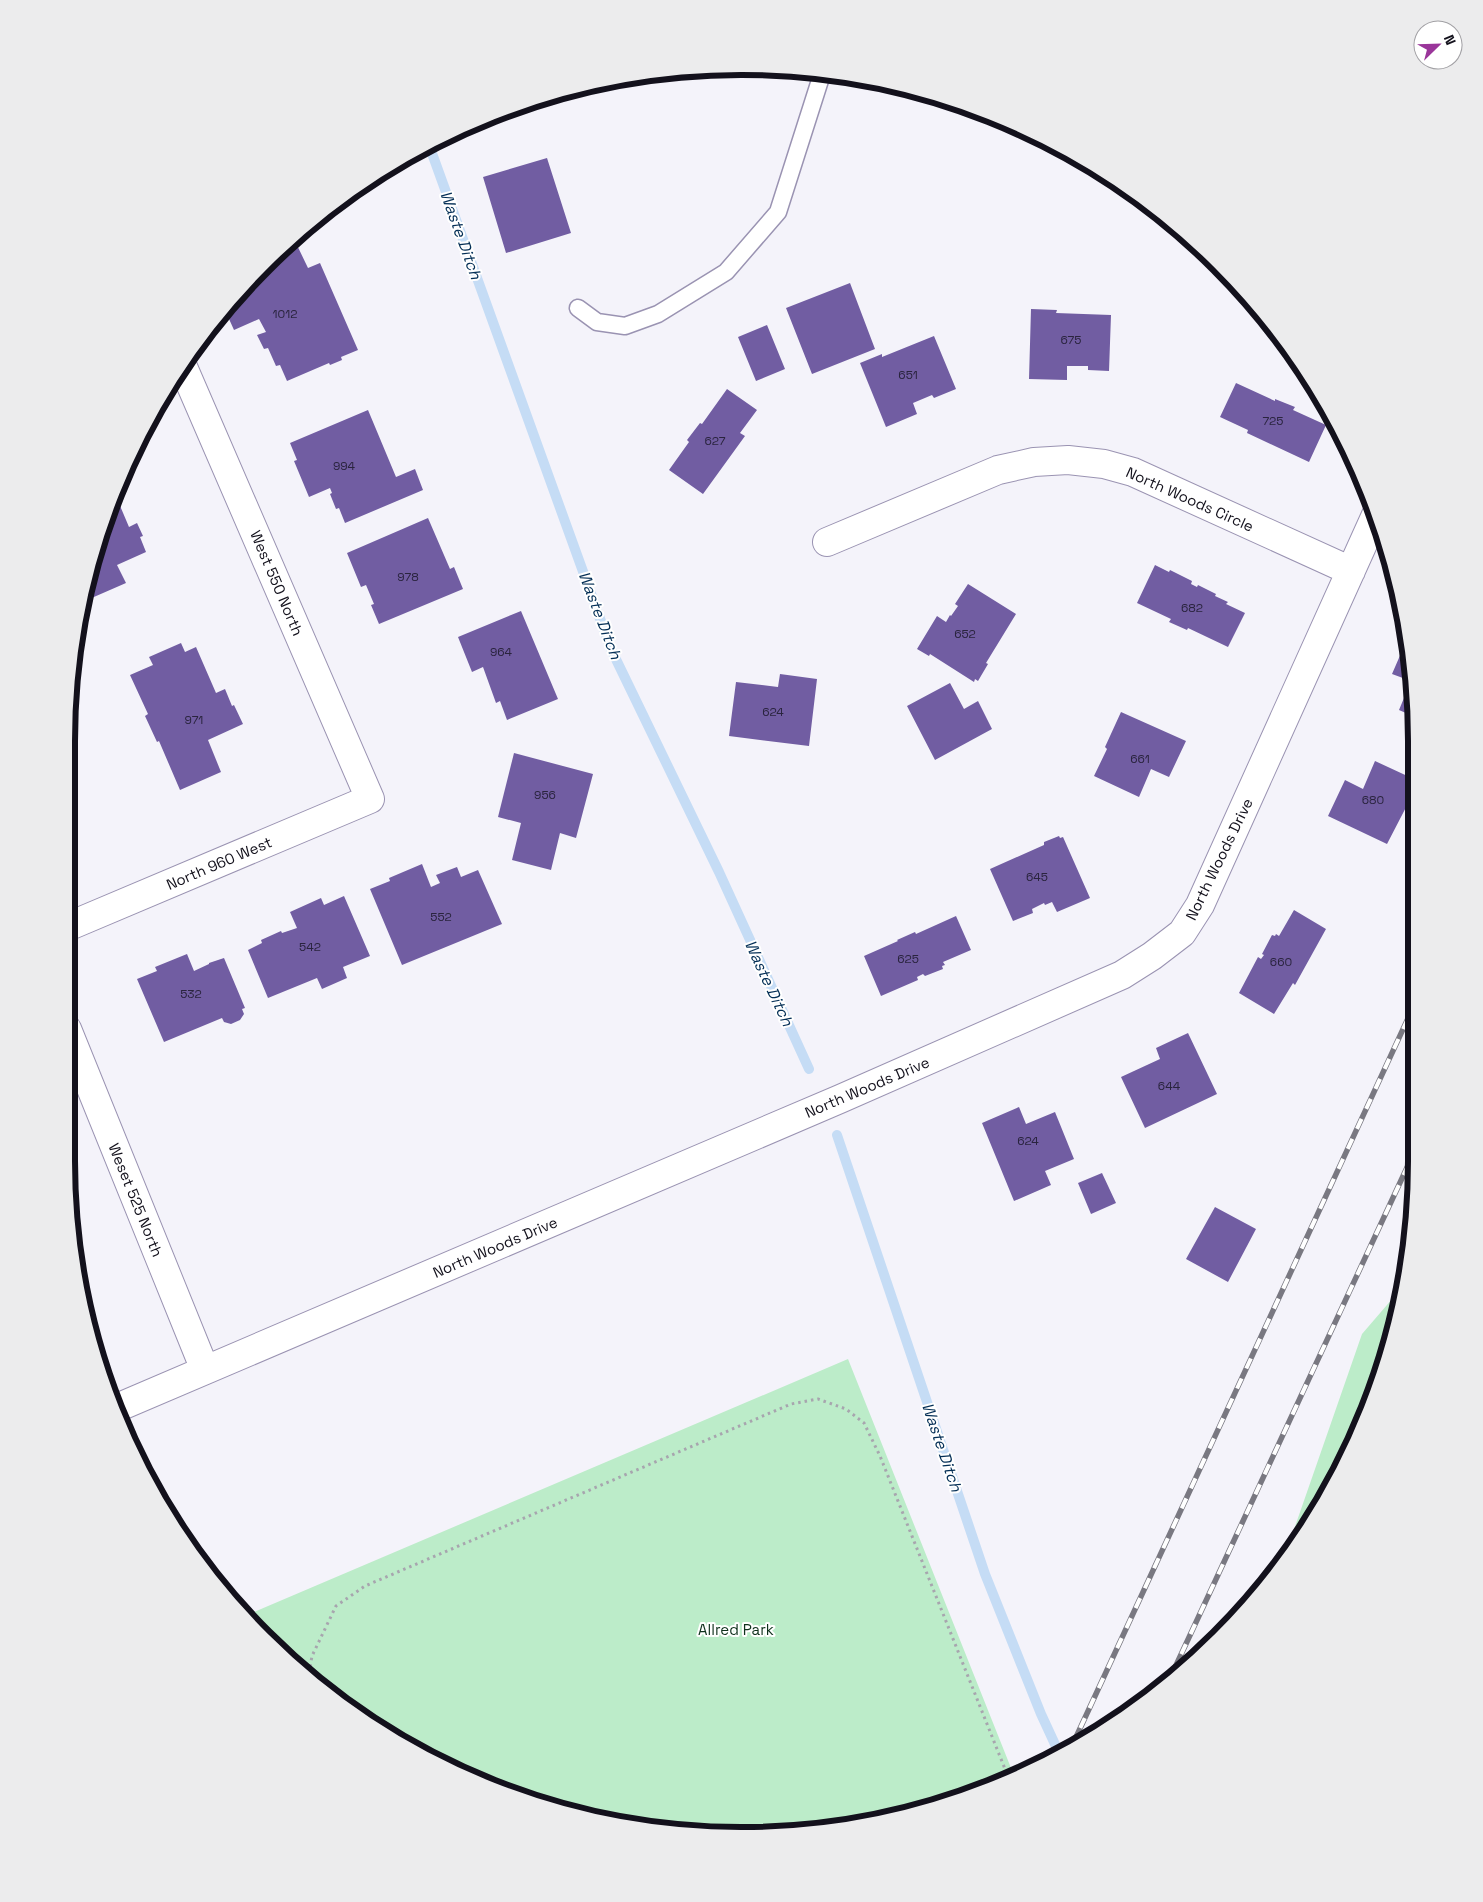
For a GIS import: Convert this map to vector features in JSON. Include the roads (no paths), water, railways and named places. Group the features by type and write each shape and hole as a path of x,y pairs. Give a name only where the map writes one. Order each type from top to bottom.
{"street":[{"name":"West 550 North","path":"186,373 370,799"},
{"name":"North Woods Circle","path":"827,542 998,470 1034,462 1068,460 1104,464 1134,472 1351,571"},
{"name":"North Woods Drive","path":"122,1406 1047,1009 1122,975 1152,956 1182,933 1200,904 1372,524"},
{"name":"North 960 West","path":"75,924 370,799"},
{"name":"Weset 525 North","path":"75,1049 205,1370"}],"lane":[{"path":"578,308 598,322 626,326 658,314 726,272 778,212 820,80"}],"waterway":[{"name":"Waste Ditch","path":"432,152 611,649 719,872 809,1069"},
{"name":"Waste Ditch","path":"837,1135 985,1574 1041,1714 1056,1748"}],"railway":[{"path":"1076,1737 1408,1018"},
{"path":"1176,1666 1408,1166"}],"park label":[{"name":"Allred Park","path":"736,1629"}]}
